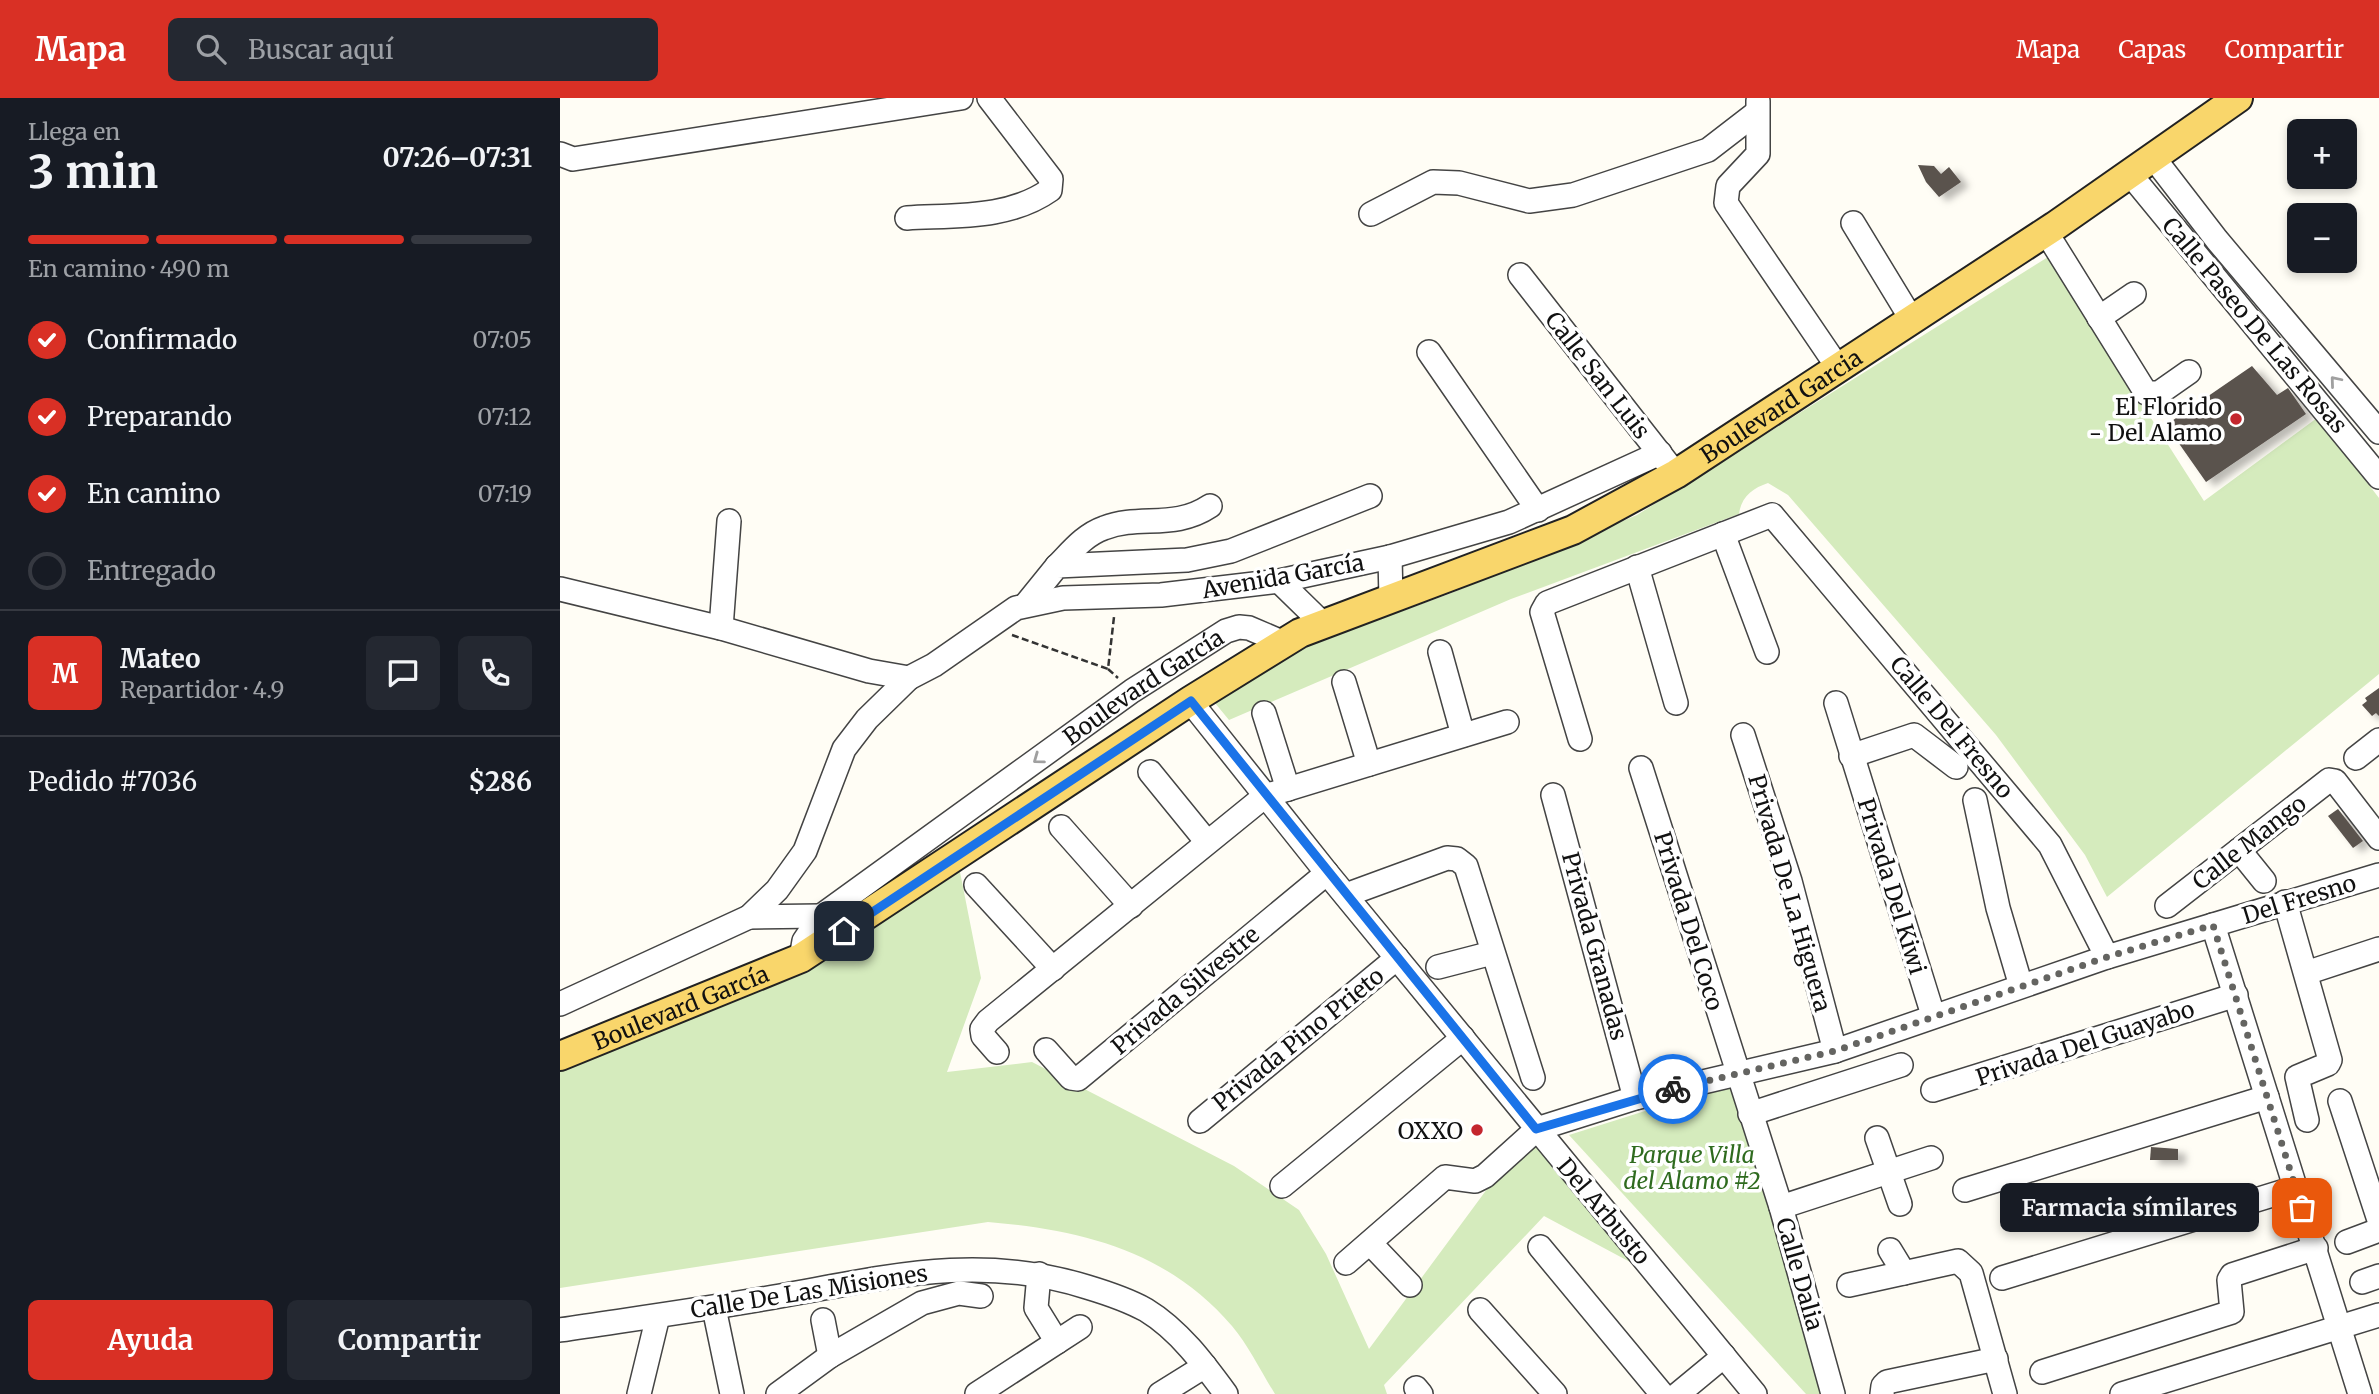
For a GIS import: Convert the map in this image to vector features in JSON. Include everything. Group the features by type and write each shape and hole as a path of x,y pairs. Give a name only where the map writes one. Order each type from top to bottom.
{"main road":[{"name":"Boulevard Garcia","path":"1284,643 1323,624 1573,530 1668,464 1839,369 2046,232 2238,98"},
{"name":"Boulevard García","path":"560,1056 801,958 832,923 1284,643"}],"street":[{"path":"560,154 573,159 961,98"},
{"path":"907,219 1012,210 1035,201 1050,190 1051,178 989,98"},
{"path":"1371,214 1433,182 1459,183 1529,201 1573,195 1708,150 1758,106"},
{"path":"1758,106 1758,154 1728,186 1727,204 1839,369"},
{"name":"Calle Paseo De Las Rosas","path":"2153,156 2191,208 2379,432"},
{"name":"Calle Paseo De Las Rosas","path":"2130,174 2379,477"},
{"path":"2171,225 2191,208"},
{"path":"1853,223 1912,320"},
{"path":"2046,232 2149,394 2159,393 2189,372"},
{"name":"Calle San Luis","path":"1520,275 1668,464"},
{"path":"2099,318 2134,295"},
{"path":"1429,352 1538,510"},
{"path":"2357,449 2379,432"},
{"name":"Avenida García","path":"749,917 777,890 805,852 844,749 867,719 909,678 934,665 988,626 1027,604 1161,595 1279,581 1390,557 1509,522 1668,464"},
{"path":"1057,566 1187,560 1231,551 1370,496"},
{"path":"1027,604 1057,566 1084,538 1105,527 1179,521 1195,516 1210,506"},
{"name":"Calle Del Fresno","path":"1723,534 1772,514 2050,845 2107,957"},
{"path":"721,628 729,521"},
{"path":"1509,522 1520,550"},
{"path":"1580,739 1543,607 1559,598 1723,534 1767,652"},
{"path":"1390,557 1391,599"},
{"path":"1637,567 1676,703"},
{"path":"1279,581 1323,624"},
{"path":"560,589 721,628 869,671 909,678"},
{"name":"Boulevard García","path":"832,923 1132,691 1226,631 1249,628 1284,643"},
{"path":"1440,652 1464,735"},
{"path":"1344,682 1369,764"},
{"name":"Del Arbusto","path":"1191,701 1327,873 1755,1394"},
{"name":"Privada Del Kiwi","path":"1836,703 1933,1015"},
{"path":"1264,713 1288,789"},
{"path":"997,1052 983,1036 982,1029 1265,796 1507,722"},
{"path":"1851,756 1914,735 1956,767"},
{"name":"Privada De La Higuera","path":"1743,736 1790,881 1835,1051"},
{"path":"2356,758 2379,740"},
{"name":"Privada Del Coco","path":"1641,768 1737,1075"},
{"path":"1150,772 1207,842"},
{"name":"Calle Mango","path":"2167,906 2332,779 2379,838"},
{"name":"Privada Granadas","path":"1553,795 1635,1098"},
{"path":"1975,800 1998,908 2021,986"},
{"path":"1061,827 1130,906"},
{"path":"2239,850 2264,881"},
{"path":"1346,895 1447,858 1457,859 1466,866 1533,1078"},
{"name":"Privada Silvestre","path":"1046,1050 1070,1078 1078,1079 1327,873"},
{"name":"Del Fresno","path":"1536,1129 1635,1098 1835,1051 2107,957 2379,875"},
{"path":"976,886 1054,969"},
{"path":"2285,902 2330,1060 2328,1064 2297,1077 2307,1120"},
{"path":"560,1004 749,917 832,923"},
{"path":"2213,925 2360,1394"},
{"path":"2306,973 2379,948"},
{"path":"1438,967 1492,953"},
{"name":"Privada Pino Prieto","path":"1200,1121 1397,958"},
{"name":"Privada Del Guayabo","path":"1933,1090 2236,995"},
{"path":"1282,1186 1463,1038"},
{"path":"1750,1114 1901,1065"},
{"name":"Calle Dalia","path":"1737,1075 1781,1206 1833,1394"},
{"path":"1965,1190 2267,1097"},
{"path":"2340,1101 2379,1220"},
{"path":"1346,1263 1445,1177 1475,1181 1536,1129"},
{"path":"1877,1138 1900,1204"},
{"path":"1781,1206 1931,1158"},
{"path":"2002,1278 2295,1188"},
{"path":"2347,1242 2379,1230"},
{"path":"1370,1243 1410,1284"},
{"path":"1540,1247 1662,1394"},
{"path":"2042,1372 2232,1311 2229,1280 2232,1275 2316,1248"},
{"path":"1890,1250 1904,1273"},
{"path":"1849,1285 1958,1261 1965,1265 1970,1273 2006,1394"},
{"name":"Calle De Las Misiones","path":"560,1330 928,1270 1003,1269 1039,1274 1110,1294 1146,1311 1177,1335 1226,1394"},
{"path":"1039,1274 1036,1308 1057,1342"},
{"path":"778,1394 831,1356 922,1303 959,1293 981,1296"},
{"path":"714,1307 732,1394"},
{"path":"1480,1310 1555,1394"},
{"path":"2122,1394 2379,1315"},
{"path":"639,1394 658,1316"},
{"path":"823,1321 831,1356"},
{"path":"977,1394 1080,1327"},
{"path":"1678,1394 1724,1356"},
{"path":"1885,1388 1926,1384 1996,1359"},
{"path":"1160,1394 1205,1366"}],"path":[{"path":"988,626 1108,669 1117,596"}],"green space":[{"path":"2048,257 2204,501 2317,418 2379,498 2379,674 2107,897 2085,855 1996,735 1788,495 1768,483 1749,494 1742,503 1739,514 1511,599 1229,720 1215,703 1241,684 1308,645 1449,594 1637,515"},
{"path":"959,867 981,978 947,1072 1032,1062 1234,1166 1299,1210 1326,1254 1369,1349 1521,1143 1537,1129 1660,1278 1544,1216 1384,1385 1387,1394 1275,1394 1232,1326 1207,1300 1180,1279 1121,1249 1057,1231 1023,1226 988,1222 560,1288 560,1070 804,962"},
{"name":"Parque Villa del Alamo #2","path":"1737,1082 1829,1394 1806,1394 1569,1135"}],"building":[{"path":"1918,165 1934,166 1941,174 1949,167 1961,182 1939,197 1926,182"},
{"name":"El Florido - Del Alamo","path":"2252,366 2277,395 2288,388 2306,414 2206,482 2166,425"},
{"path":"2379,688 2379,716 2376,713 2372,716 2362,705 2367,701 2365,698"},
{"path":"2338,809 2363,841 2353,848 2328,816"},
{"path":"2151,1147 2178,1149 2178,1160 2150,1160"}],"way so far":[{"path":"1673,1089 1835,1051 2107,957 2213,925 2302,1208"}],"place":[{"name":"El Florido - Del Alamo","path":"2236,419"},
{"name":"OXXO","path":"1477,1130"},
{"name":"Farmacia símilares","path":"2302,1208"}],"route":[{"path":"844,931 1191,701 1226,748 1536,1129 1673,1089"}]}
